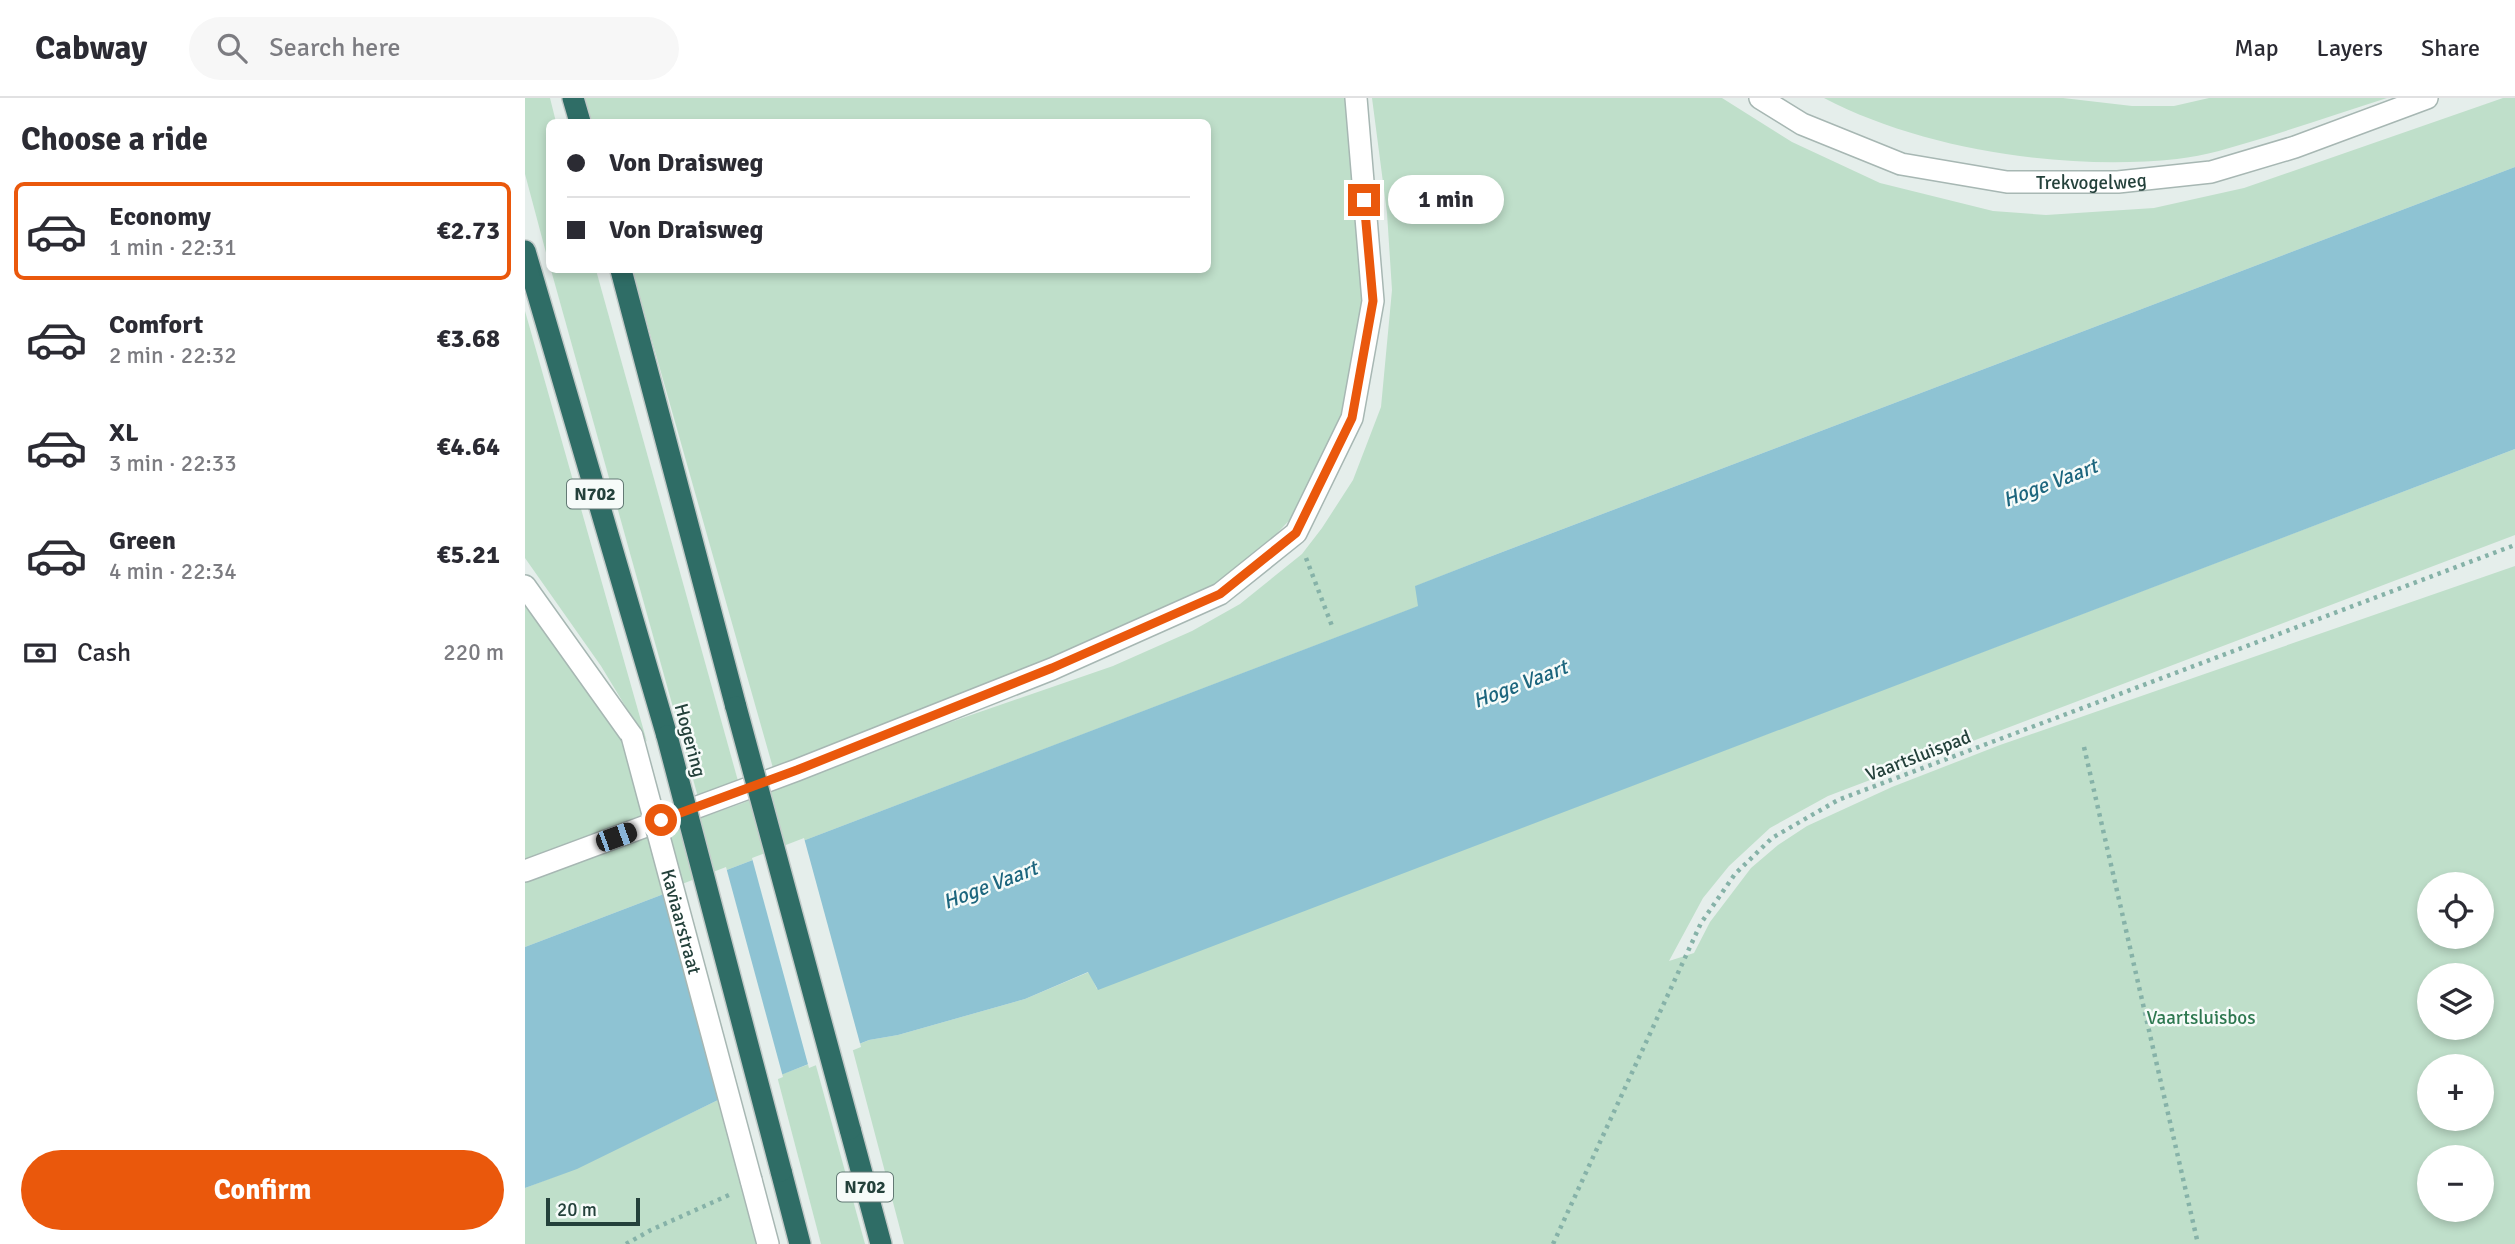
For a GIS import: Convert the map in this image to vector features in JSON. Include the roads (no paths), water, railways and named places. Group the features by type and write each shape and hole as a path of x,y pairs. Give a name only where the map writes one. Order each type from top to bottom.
{"highway":[{"path":"573,98 579,119"},
{"name":"Hogering","path":"525,251 667,736 800,1244"},
{"name":"N702","path":"622,273 881,1244"}],"street":[{"path":"525,871 797,770 1065,663 1220,594 1296,533 1352,418 1373,301 1356,98"},
{"name":"Trekvogelweg","path":"1760,98 1801,124 1901,163 2007,182 2104,182 2211,172 2295,147 2427,98"},
{"name":"Kaviaarstraat","path":"525,586 632,736 768,1244"}],"water":[{"name":"Hoge Vaart","path":"2515,167 2515,449 1098,990 1088,972 1025,999 898,1035 869,1040 718,1100 577,1169 525,1188 525,947 1418,606 1415,586"}],"park label":[{"name":"Vaartsluisbos","path":"2201,1017"}]}
